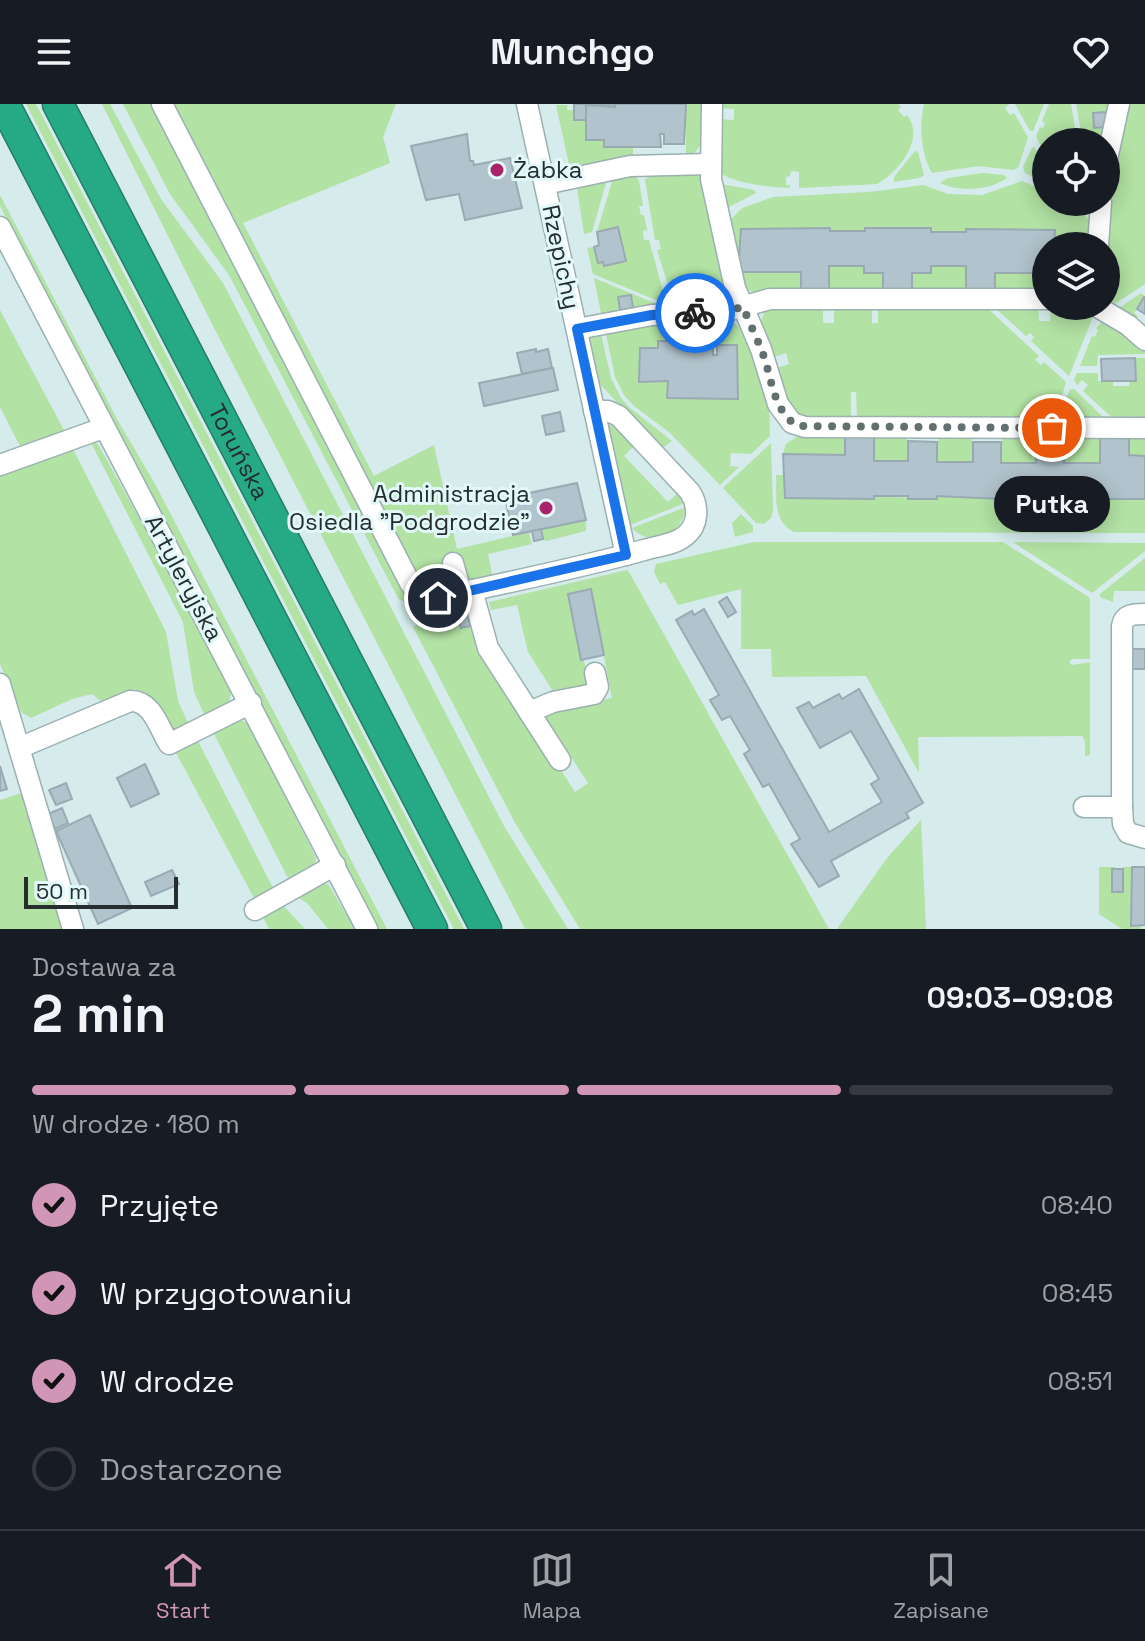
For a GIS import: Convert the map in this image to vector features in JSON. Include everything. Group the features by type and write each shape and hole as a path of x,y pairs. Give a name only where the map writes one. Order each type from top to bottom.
{"highway":[{"name":"Toruńska","path":"4,104 432,929"},
{"name":"Toruńska","path":"58,104 486,929"},
{"path":"0,132 80,255 105,300"}],"street":[{"path":"162,104 410,583 420,595 438,598 626,555 685,536 695,521 696,503 690,492 619,416 608,411 594,411"},
{"name":"Rzepichy","path":"527,104 626,555"},
{"path":"712,104 709,164 735,288 761,349 778,404 798,426 1145,428"},
{"path":"1114,128 1119,104"},
{"path":"545,184 630,166 709,164"},
{"name":"Artyleryjska","path":"0,227 367,929"},
{"path":"577,329 652,315 716,313 774,298 1032,299"},
{"path":"1120,320 1145,340"},
{"path":"0,465 103,428"},
{"path":"453,563 485,641 560,760"},
{"path":"1145,614 1128,616 1122,626 1123,824 1128,833 1145,838"},
{"path":"529,712 553,702 594,694 598,687 595,673"},
{"path":"0,684 73,929"},
{"path":"19,748 130,701 146,704 169,744 251,703"},
{"path":"1084,807 1122,807"},
{"path":"255,910 335,865"}],"green space":[{"path":"26,104 36,104 464,929 454,929"},
{"path":"102,104 110,104 161,199 223,283 504,826 568,929 525,929 209,318"},
{"path":"123,104 153,104 410,601 404,602 398,598 229,275 170,194"},
{"path":"171,104 396,104 383,137 390,163 243,223 374,476 434,445 457,549 529,532 532,544 488,554 493,578 444,587 417,577"},
{"path":"686,104 706,104 702,142 686,158"},
{"path":"719,104 898,104 901,107 898,110 904,117 907,115 912,124 913,134 901,163 877,184 799,188 799,172 791,171 790,176 786,177 786,185 790,188 764,186 734,180 720,173 718,119 734,120 734,109 719,108"},
{"path":"924,104 1009,104 1005,108 1010,115 1014,113 1028,137 1018,168 978,166 932,173 922,139"},
{"path":"1015,104 1044,104 1030,131"},
{"path":"1049,104 1071,104 1075,128 1043,128 1045,123 1042,121"},
{"path":"1076,104 1114,104 1112,111 1094,113 1095,127 1108,128 1080,128"},
{"path":"1124,104 1145,104 1145,284 1120,300 1120,232 1105,232 1106,216 1120,216 1119,128"},
{"path":"556,105 567,105 567,110 574,110 574,120 586,120 586,140 604,140 605,147 633,147 633,158 570,169"},
{"path":"1032,148 1032,176 1025,173 1023,167"},
{"path":"915,151 918,152 924,175 894,182 894,177"},
{"path":"653,171 696,174 702,179 727,282 725,299 719,305 677,305 673,301 657,250 661,249 659,240 655,240 645,180"},
{"path":"983,173 1007,178 991,186 974,189 940,183 948,178"},
{"path":"634,174 639,181 643,206 639,206 647,230 643,231 644,240 649,240 663,291 663,303 593,274 587,248 594,247 598,263 603,262 605,266 626,261 618,228 597,232 614,175"},
{"path":"608,176 592,232 584,234 577,188 579,184"},
{"path":"1022,181 1032,185 1032,216 1086,216 1093,225 1093,232 741,229 741,251 733,251 728,222 742,208 773,197 869,192 923,185 948,194 982,195"},
{"path":"721,184 754,190 756,193 723,210"},
{"path":"0,195 387,929 375,929 0,206"},
{"path":"829,266 864,266 883,273 883,291 829,290"},
{"path":"931,266 966,266 966,291 912,291 912,273"},
{"path":"738,272 801,272 801,290 753,292 745,288"},
{"path":"1032,272 1032,292 995,291 995,273"},
{"path":"594,278 662,306 634,311 631,295 619,297 619,314 605,317 601,313"},
{"path":"1141,293 1145,296 1134,313 1138,316 1134,322 1120,307"},
{"path":"985,306 1039,356 1035,360 1041,365 1044,362 1066,382 1060,402 1057,401 1054,408 1057,409 1053,418 857,418 856,392 851,392 851,418 806,419 792,410 774,369 789,364 786,353 771,358 762,326 767,307 823,308 823,323 834,323 834,308 872,309 872,323 878,323 878,309"},
{"path":"995,308 1032,308 1032,320 1092,320 1069,376 1031,341 1034,337 1030,333 1026,336"},
{"path":"0,310 66,434 22,450 0,407"},
{"path":"718,319 735,323 747,335 769,399 770,436 751,454 731,453 730,466 739,467 720,485 669,432 624,395 615,377 605,329 630,324 684,323 685,341 658,341 658,348 640,349 640,382 668,381 667,397 738,399 737,346 718,345"},
{"path":"1104,320 1109,320 1145,349 1145,354 1098,355 1097,366 1080,366 1092,336 1095,337 1098,330 1096,328"},
{"path":"600,330 611,378 621,398 672,441 661,449 597,381 587,336"},
{"path":"1135,358 1145,358 1145,422 1117,422 1083,391 1088,385 1082,380 1077,385 1074,380 1077,373 1098,373 1098,381 1113,381 1113,386 1129,386 1130,381 1136,380"},
{"path":"1070,389 1074,389 1104,418 1059,418"},
{"path":"609,425 615,426 635,445 624,456 668,502 679,492 685,503 630,525"},
{"path":"903,434 908,441 908,461 874,461 874,436"},
{"path":"942,434 968,434 973,442 973,462 937,462 937,442"},
{"path":"1006,434 1031,434 1037,443 1036,463 1001,463 1001,442"},
{"path":"1070,434 1100,437 1100,463 1064,463 1064,443"},
{"path":"799,435 845,436 845,455 783,454 786,444"},
{"path":"1145,435 1145,456 1129,455 1129,437"},
{"path":"89,439 99,446 179,590 231,693 229,702 205,716 194,692 183,622"},
{"path":"771,443 773,510 771,518 764,524 756,523 723,488"},
{"path":"72,447 166,632 178,701 188,723 170,732 147,693 134,689 101,701 92,694 72,699 31,718 21,712 0,664 0,474"},
{"path":"776,475 785,475 785,498 873,499 874,496 937,499 937,496 1001,499 1001,496 1036,496 1036,499 1064,499 1065,496 1100,496 1101,499 1145,499 1145,533 794,532 779,515"},
{"path":"686,507 679,525 665,536 648,537 632,528"},
{"path":"741,514 753,526 753,532 735,537 732,523"},
{"path":"586,520 586,531 546,541 543,539 541,529"},
{"path":"754,542 1003,542 1090,598 1090,659 1072,659 1069,662 1072,665 1090,662 1090,755 1085,756 1082,736 918,737 919,773 866,676 772,677 771,649 741,649 741,589 678,605 665,582 660,584 654,572 656,564"},
{"path":"1013,542 1145,543 1145,551 1092,593"},
{"path":"1145,558 1145,591 1114,591 1113,602 1100,597 1100,594"},
{"path":"627,570 829,929 580,929 514,821 413,627 435,615 468,607 474,636 575,792 588,783 542,712 612,698 591,590 568,594 591,691 556,696 528,652 517,605 491,610 489,602"},
{"path":"238,719 247,723 252,730 316,858 315,866 290,882 212,730"},
{"path":"197,739 274,890 254,898 175,751"},
{"path":"25,792 64,929 0,929 0,800"},
{"path":"921,820 926,929 837,929 887,858"},
{"path":"1099,867 1115,867 1113,892 1123,892 1123,867 1132,867 1131,925 1141,925 1141,929 1122,929 1099,914"},
{"path":"315,884 328,884 355,929 328,929 307,903 294,895"},
{"path":"281,903 305,929 269,929 261,914"}],"building":[{"path":"574,104 615,104 615,107 586,105 586,120 574,120"},
{"path":"615,104 686,104 684,144 664,144 664,134 660,134 661,147 604,147 604,140 586,140 586,105 615,107"},
{"path":"1106,112 1107,127 1094,128 1093,113"},
{"path":"467,134 470,161 474,165 510,158 522,208 465,220 459,194 426,200 411,146"},
{"path":"618,227 626,261 604,266 603,262 598,263 594,247 599,245 597,232"},
{"path":"741,229 1055,230 1032,232 1032,273 995,273 995,291 966,291 966,266 931,266 931,273 912,273 912,291 883,291 883,273 864,273 864,266 829,266 829,290 801,290 801,272 738,272"},
{"path":"631,295 633,308 620,310 618,297"},
{"path":"1145,297 1145,314 1137,309"},
{"path":"658,341 713,341 713,355 717,355 717,345 737,345 738,399 667,398 668,381 639,382 640,348 658,348"},
{"path":"536,349 536,352 548,349 552,368 522,374 517,353"},
{"path":"1135,358 1136,381 1102,381 1101,359"},
{"path":"553,368 558,390 484,406 479,383"},
{"path":"560,412 564,431 546,435 542,416"},
{"path":"845,436 874,436 874,461 908,461 908,441 937,442 937,462 973,462 973,442 1001,442 1001,463 1036,463 1037,443 1064,443 1064,463 1100,463 1100,437 1129,437 1129,455 1145,456 1145,499 1100,499 1100,496 1065,496 1065,499 1036,499 1036,496 1001,496 1001,499 937,496 937,499 908,499 908,496 874,496 874,499 785,498 783,454 845,455"},
{"path":"577,483 586,520 513,535 505,498"},
{"path":"541,529 543,539 534,541 532,531"},
{"path":"591,589 604,655 581,660 568,594"},
{"path":"727,597 736,612 728,617 719,602"},
{"path":"704,609 829,832 882,802 871,784 879,779 851,731 820,748 797,708 809,702 813,708 839,694 842,699 859,689 923,803 906,813 909,818 831,861 839,876 819,887 791,844 800,839 769,784 763,787 744,754 750,750 730,716 722,720 710,700 719,695 676,620 692,611 694,615"},
{"path":"468,615 470,626 461,628 458,617"},
{"path":"1132,649 1145,649 1145,669 1132,669"},
{"path":"145,764 159,794 131,807 117,778"},
{"path":"0,766 7,789 0,791"},
{"path":"66,783 72,799 56,805 49,790"},
{"path":"62,808 68,823 55,829 48,814"},
{"path":"90,815 132,908 98,924 56,831"},
{"path":"1132,867 1145,867 1145,925 1131,926"},
{"path":"1112,869 1123,869 1123,892 1112,892"},
{"path":"172,870 179,884 151,896 145,882"}],"way so far":[{"path":"695,313 716,313 743,307 761,349 778,404 792,423 798,426 1052,428"}],"place":[{"name":"Żabka","path":"497,170"},
{"name":"Putka","path":"1052,428"},
{"name":"Administracja Osiedla \"Podgrodzie\"","path":"546,508"}],"route":[{"path":"438,598 626,555 577,329 628,318 695,313"}]}
